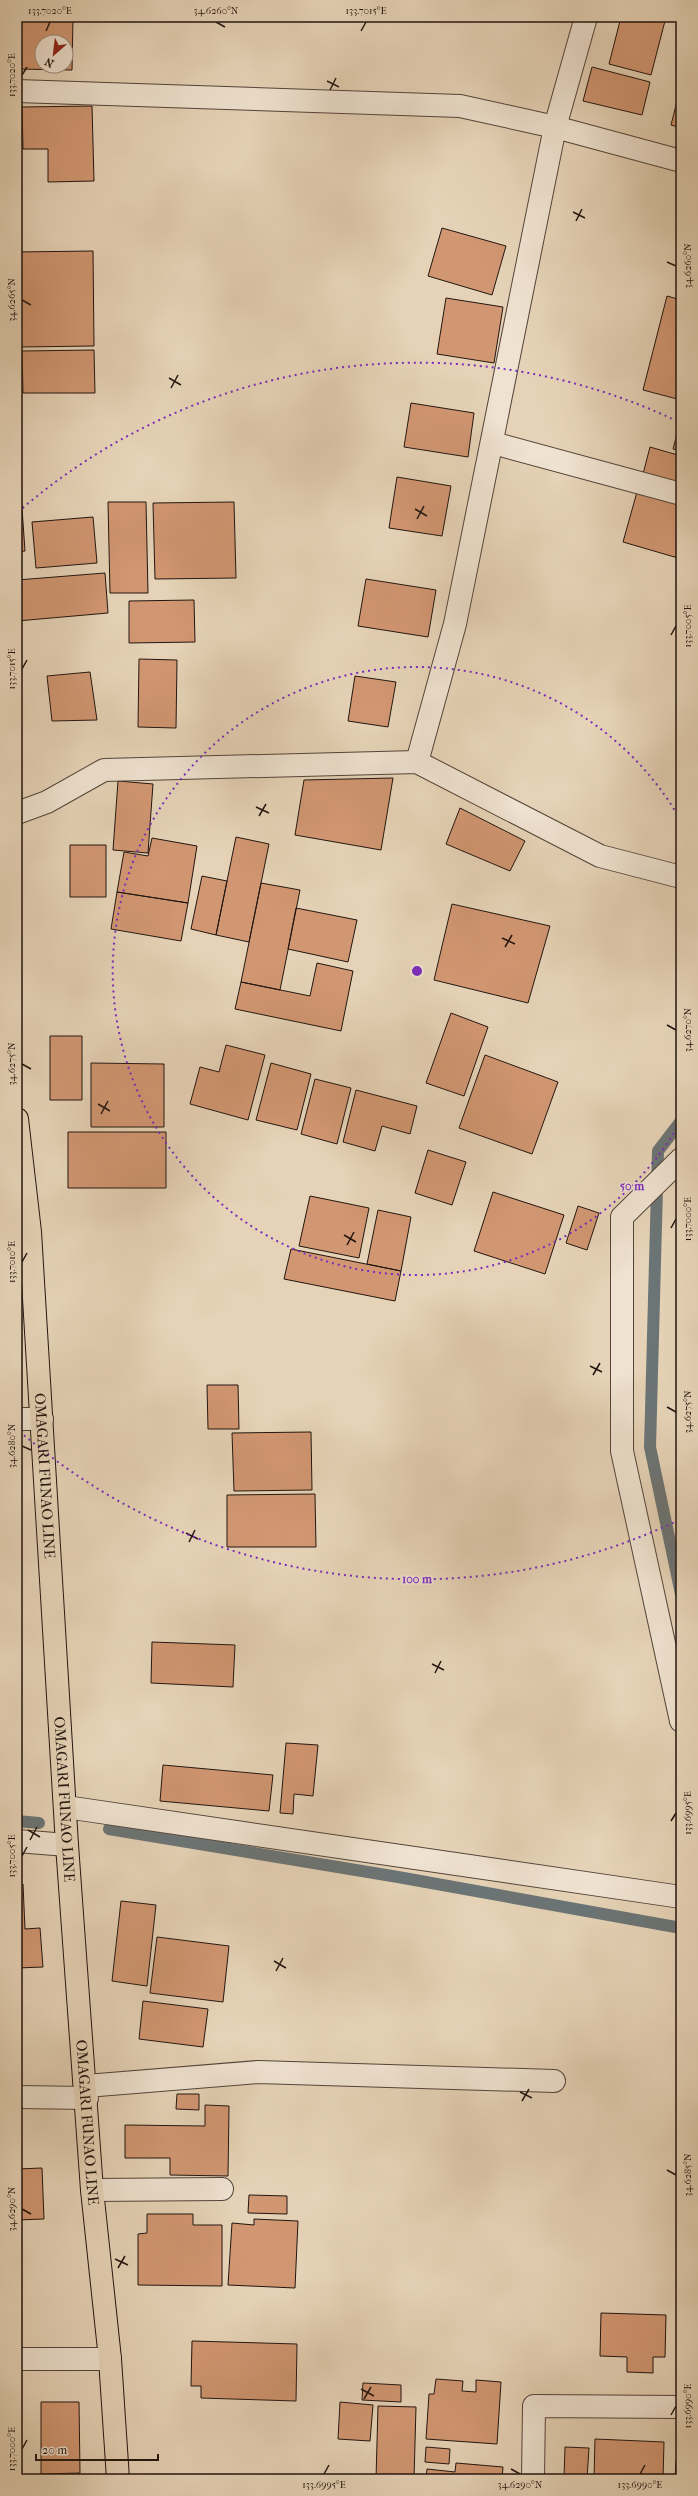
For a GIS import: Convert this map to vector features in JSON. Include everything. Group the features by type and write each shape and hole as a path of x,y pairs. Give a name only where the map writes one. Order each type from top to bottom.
{"main road":[{"name":"OMAGARI FUNAO LINE","path":"17,1119 30,1232 66,1807 67,1845 92,2190 110,2359 118,2479"}],"street":[{"path":"417,762 455,624 493,443 555,128 586,17"},
{"path":"17,91 460,106 555,128 681,161"},
{"path":"493,443 681,494"},
{"path":"17,813 47,802 104,770 417,762 600,856 681,877"},
{"path":"681,1159 622,1217 622,1451 681,1721"},
{"path":"17,1419 42,1419"},
{"path":"66,1807 681,1897"},
{"path":"17,1841 67,1845"},
{"path":"17,2098 86,2092 258,2072 554,2081"},
{"path":"92,2190 222,2189"},
{"path":"17,2359 110,2359"},
{"path":"533,2479 534,2406 681,2407"}],"building":[{"path":"17,17 73,17 73,34 34,34 34,69 17,69"},
{"path":"621,17 666,17 651,75 609,64"},
{"path":"674,17 681,17 681,22 673,20"},
{"path":"592,67 650,82 642,115 583,101"},
{"path":"681,89 681,128 671,125"},
{"path":"92,106 94,181 48,182 48,149 23,149 22,107"},
{"path":"17,108 19,108 19,145 17,145"},
{"path":"442,228 506,246 492,295 428,276"},
{"path":"93,251 94,346 17,347 17,252"},
{"path":"667,296 681,300 681,400 643,390"},
{"path":"446,298 503,307 494,363 437,354"},
{"path":"94,350 95,393 23,393 22,351"},
{"path":"411,403 474,413 468,457 404,447"},
{"path":"681,418 681,451 673,449"},
{"path":"650,447 681,456 681,485 643,474"},
{"path":"397,477 451,486 442,536 389,528"},
{"path":"637,492 681,504 681,547 678,558 623,542"},
{"path":"17,494 21,494 25,551 17,552"},
{"path":"108,502 146,502 148,593 110,593"},
{"path":"234,502 236,578 155,579 153,503"},
{"path":"93,517 97,563 36,568 32,522"},
{"path":"105,573 108,613 17,621 17,580"},
{"path":"366,579 436,590 428,637 358,626"},
{"path":"194,600 195,642 129,643 129,601"},
{"path":"139,659 177,660 176,728 138,727"},
{"path":"90,672 97,720 52,721 47,676"},
{"path":"355,676 396,682 388,727 348,721"},
{"path":"393,778 381,850 295,835 304,780"},
{"path":"118,781 153,784 148,853 113,850"},
{"path":"460,808 525,841 510,871 446,844"},
{"path":"236,837 269,844 249,942 216,935"},
{"path":"152,838 197,846 188,903 117,892 124,852 148,856"},
{"path":"70,845 106,845 106,897 70,897"},
{"path":"202,876 227,881 216,935 191,929"},
{"path":"261,883 300,890 280,990 241,982"},
{"path":"117,892 188,903 181,941 111,929"},
{"path":"452,904 550,926 528,1003 434,980"},
{"path":"296,908 357,920 348,962 288,949"},
{"path":"317,963 353,971 341,1031 235,1009 241,982 310,996"},
{"path":"451,1013 488,1027 464,1096 426,1083"},
{"path":"50,1036 82,1036 82,1100 50,1100"},
{"path":"226,1045 265,1055 248,1120 190,1104 200,1067 219,1072"},
{"path":"485,1055 558,1082 532,1154 459,1128"},
{"path":"91,1063 164,1064 164,1127 91,1127"},
{"path":"271,1063 311,1074 297,1130 256,1120"},
{"path":"315,1079 351,1088 337,1144 301,1134"},
{"path":"356,1090 417,1106 410,1134 382,1126 375,1151 343,1142"},
{"path":"68,1132 166,1132 166,1188 68,1188"},
{"path":"428,1150 466,1162 452,1205 415,1193"},
{"path":"493,1192 564,1215 545,1274 474,1251"},
{"path":"310,1196 369,1208 359,1258 299,1246"},
{"path":"578,1206 599,1213 587,1250 566,1243"},
{"path":"378,1210 411,1217 401,1271 367,1264"},
{"path":"291,1249 401,1271 395,1301 284,1279"},
{"path":"207,1385 238,1385 239,1429 208,1429"},
{"path":"311,1432 312,1490 234,1491 232,1433"},
{"path":"315,1494 316,1547 227,1547 227,1495"},
{"path":"152,1642 235,1645 233,1687 151,1683"},
{"path":"286,1743 318,1745 313,1796 294,1794 293,1814 280,1813"},
{"path":"163,1765 273,1775 269,1811 160,1801"},
{"path":"23,1884 25,1929 40,1928 43,1967 17,1968 17,1885"},
{"path":"121,1901 156,1905 147,1986 112,1981"},
{"path":"157,1937 229,1946 223,2002 150,1993"},
{"path":"143,2001 208,2009 203,2047 139,2039"},
{"path":"177,2094 199,2094 199,2110 176,2109"},
{"path":"205,2105 229,2106 228,2176 170,2175 170,2158 125,2158 125,2125 205,2126"},
{"path":"42,2168 44,2219 17,2220 17,2169"},
{"path":"249,2195 287,2196 287,2214 248,2213"},
{"path":"147,2214 193,2214 193,2225 222,2225 222,2286 138,2285 138,2234 147,2233"},
{"path":"254,2219 298,2221 295,2288 228,2285 232,2223 254,2225"},
{"path":"601,2313 666,2315 665,2357 653,2357 653,2373 627,2372 627,2357 600,2356"},
{"path":"192,2341 297,2344 296,2401 201,2398 201,2386 191,2386"},
{"path":"436,2379 463,2381 462,2391 476,2392 476,2380 501,2382 497,2444 426,2439 429,2394 434,2394"},
{"path":"363,2383 401,2385 401,2402 362,2400"},
{"path":"41,2402 79,2402 80,2473 41,2474"},
{"path":"340,2402 373,2405 370,2441 338,2439"},
{"path":"378,2406 416,2407 414,2479 376,2479"},
{"path":"595,2439 664,2442 663,2479 594,2479"},
{"path":"426,2447 450,2449 449,2464 425,2462"},
{"path":"565,2447 589,2448 587,2478 564,2477"},
{"path":"676,2460 681,2461 681,2479 675,2479"},
{"path":"456,2463 503,2467 502,2479 426,2479 427,2469 455,2472"}],"waterway":[{"path":"681,1121 658,1151 650,1447 681,1594"},
{"path":"17,1821 39,1823"},
{"path":"109,1829 398,1877 681,1928"}]}
